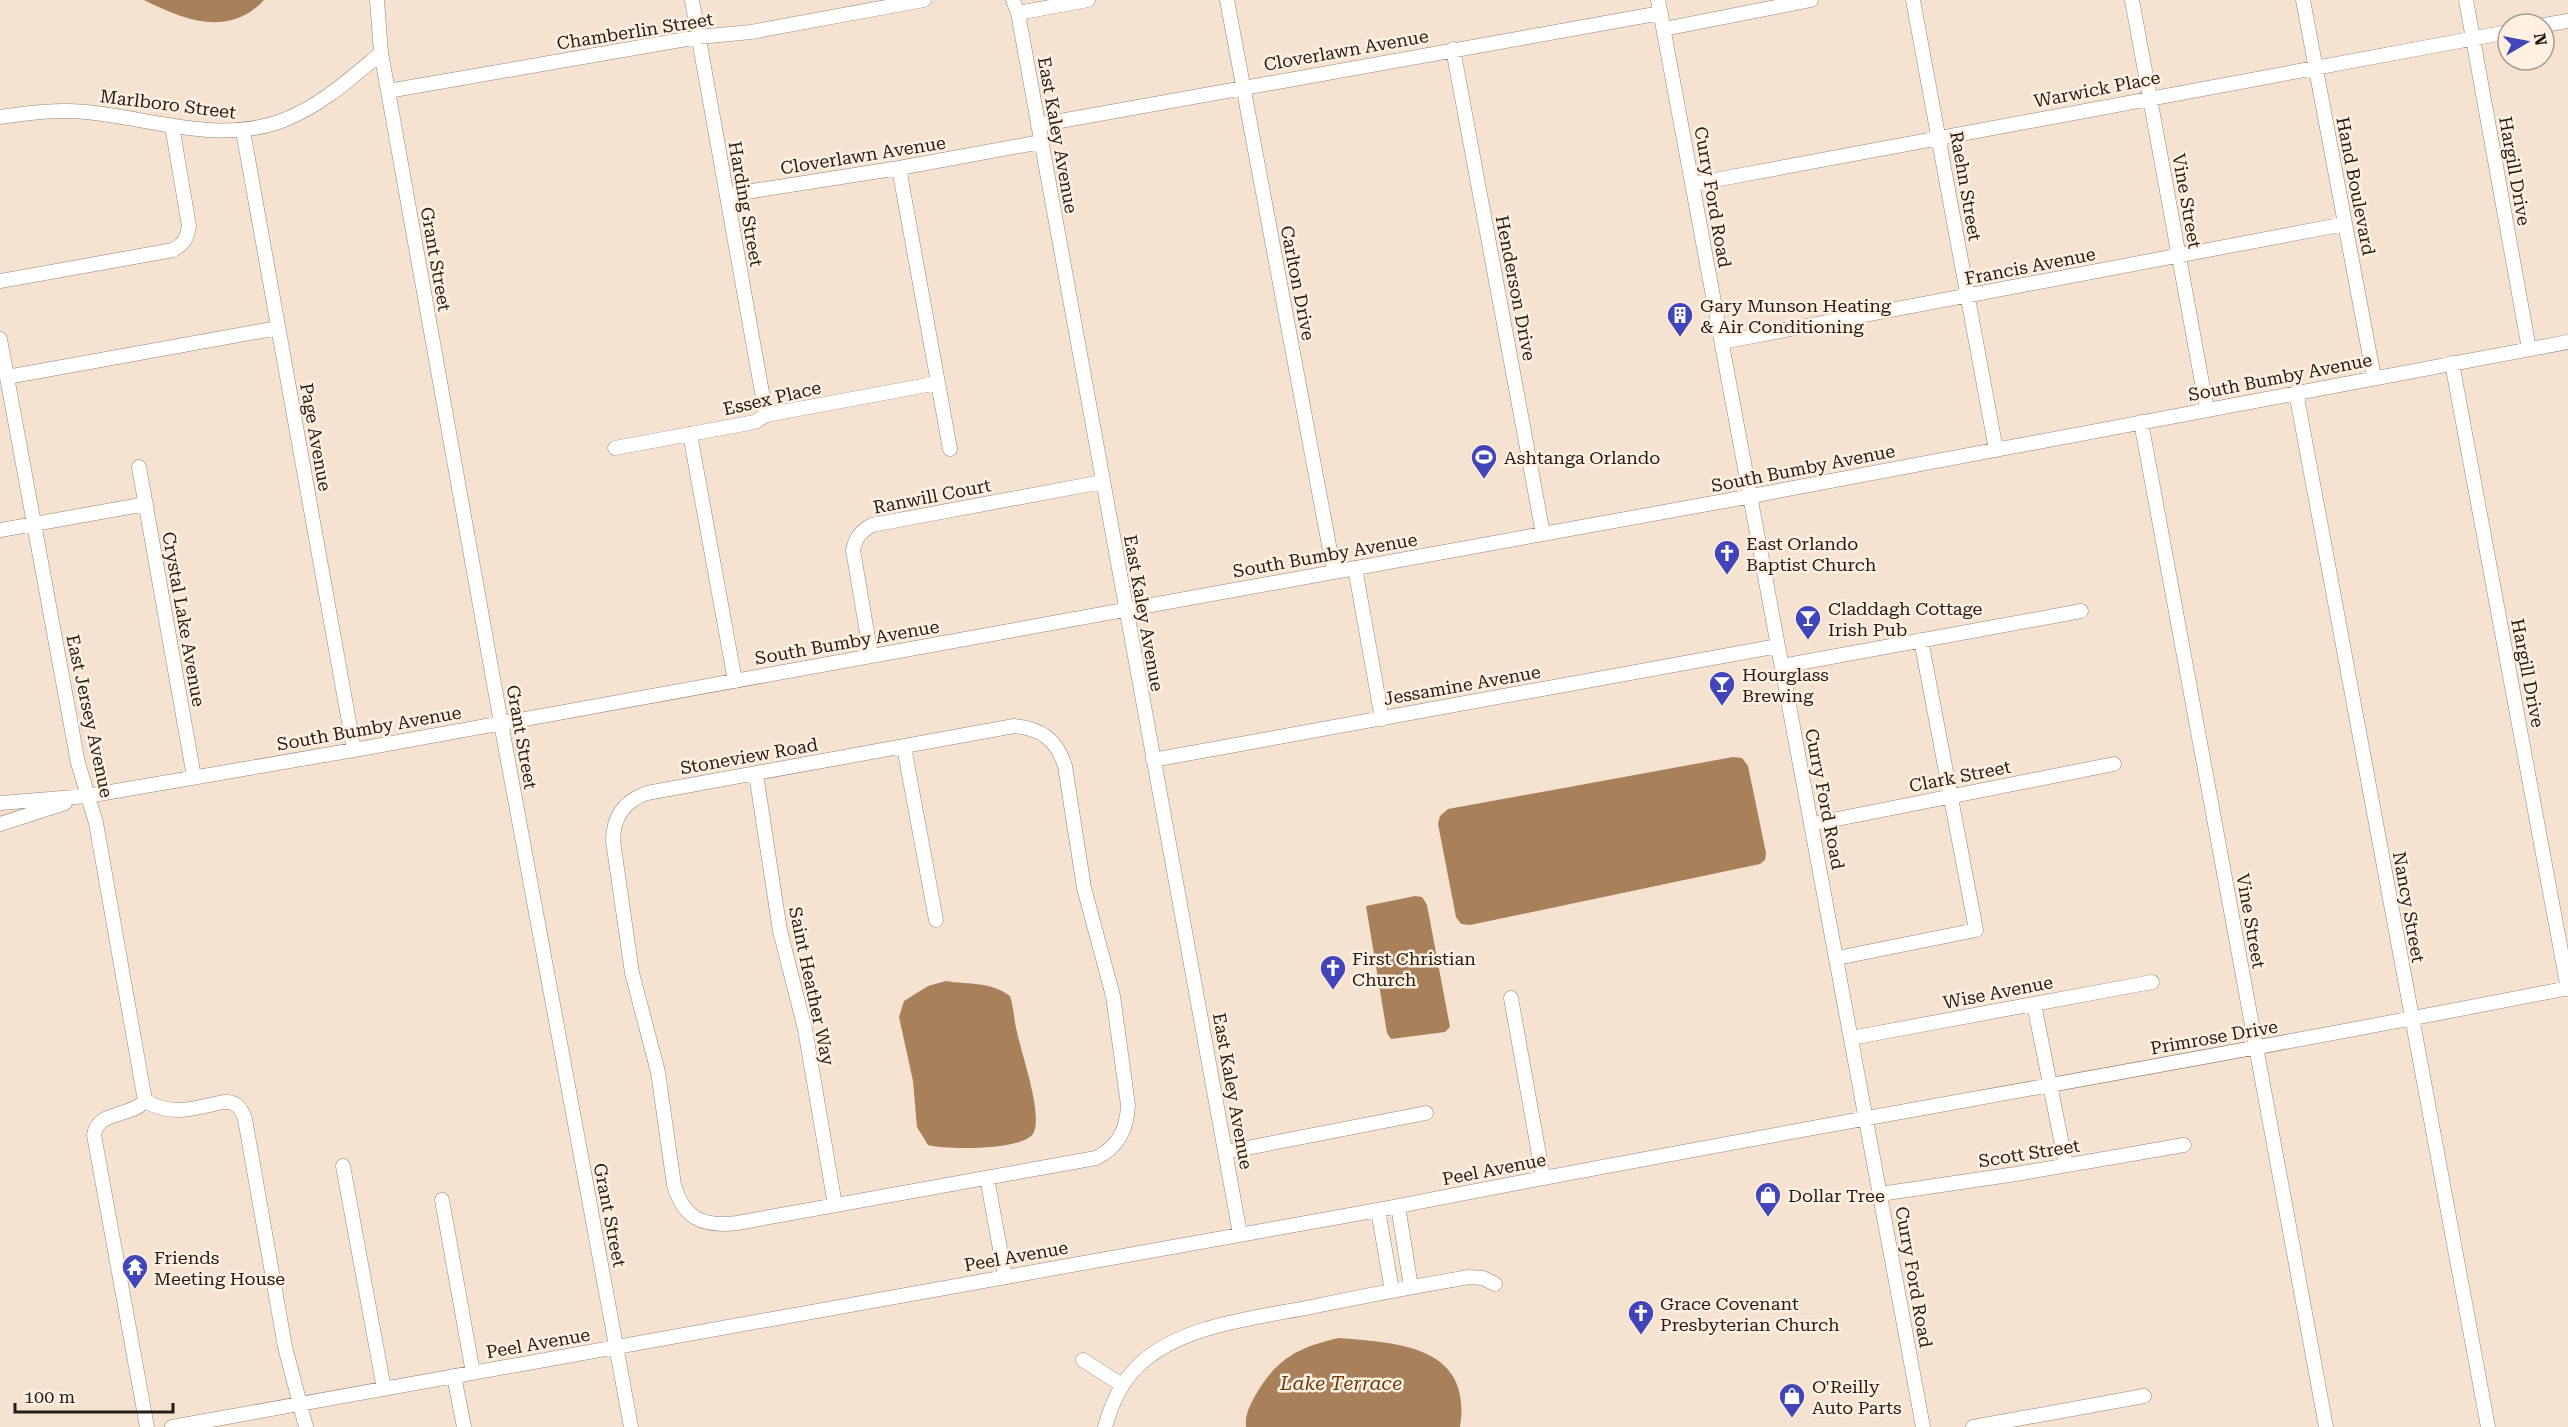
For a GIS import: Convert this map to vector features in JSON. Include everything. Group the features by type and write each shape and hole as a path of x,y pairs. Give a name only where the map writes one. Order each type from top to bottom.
{"street":[{"name":"Grant Street","path":"376,0 381,53 501,723 631,1427"},
{"name":"Harding Street","path":"692,0 766,415"},
{"name":"Chamberlin Street","path":"388,91 698,37 751,32 924,0"},
{"path":"1015,7 1088,0"},
{"name":"Carlton Drive","path":"1227,0 1334,572"},
{"path":"1664,28 1811,0"},
{"name":"Raehn Street","path":"1913,0 1996,450"},
{"name":"Vine Street","path":"2132,0 2207,410"},
{"name":"Hand Boulevard","path":"2303,0 2374,378"},
{"name":"Hargill Drive","path":"2466,0 2529,349"},
{"name":"East Kaley Avenue","path":"1015,7 1240,1234"},
{"name":"Cloverlawn Avenue","path":"1038,125 1453,49 1660,7"},
{"name":"Curry Ford Road","path":"1660,7 1923,1427"},
{"name":"Warwick Place","path":"1693,184 2496,34"},
{"name":"Henderson Drive","path":"1453,49 1543,534"},
{"name":"Marlboro Street","path":"0,117 46,111 86,112 171,126 243,131 284,120 324,100 381,53"},
{"path":"0,281 173,250 187,237 189,226 171,126"},
{"name":"Page Avenue","path":"243,131 354,750"},
{"name":"Cloverlawn Avenue","path":"726,195 899,168 1041,142"},
{"path":"899,168 950,449"},
{"name":"Francis Avenue","path":"1722,342 2345,224"},
{"path":"7,377 278,328"},
{"name":"East Jersey Avenue","path":"0,339 78,764 96,823 145,1101"},
{"name":"South Bumby Avenue","path":"0,803 87,796 354,750 1750,496 2568,342"},
{"name":"Hargill Drive","path":"2452,363 2568,988"},
{"name":"Essex Place","path":"615,448 755,422 766,415 938,383"},
{"name":"Nancy Street","path":"2296,392 2488,1427"},
{"name":"Vine Street","path":"2142,422 2326,1427"},
{"path":"690,434 735,681"},
{"name":"Crystal Lake Avenue","path":"139,467 194,777"},
{"name":"Ranwill Court","path":"871,656 853,550 855,538 861,531 872,525 1102,482"},
{"path":"0,530 146,504"},
{"path":"1354,568 1382,719"},
{"path":"1782,666 2081,611"},
{"path":"1837,958 1976,930 1921,640"},
{"name":"Jessamine Avenue","path":"1153,760 1778,646"},
{"name":"Stoneview Road","path":"1014,726 1038,731 1052,740 1061,752 1065,766 1084,888 1113,996 1128,1105 1127,1120 1117,1143 1107,1153 1096,1158 723,1225 697,1219 686,1211 678,1199 674,1185 658,1072 632,973 613,842 613,828 617,816 635,797 756,774 1014,726"},
{"path":"904,747 936,921"},
{"name":"Clark Street","path":"1812,824 2114,764"},
{"name":"Saint Heather Way","path":"756,774 780,931 805,1029 835,1206"},
{"name":"South Bumby Avenue","path":"0,824 87,796"},
{"name":"Wise Avenue","path":"1851,1038 2152,982"},
{"name":"Primrose Drive","path":"1866,1118 2256,1048 2568,988"},
{"path":"1511,998 1543,1177"},
{"path":"2034,1004 2066,1165"},
{"path":"147,1427 94,1136 98,1124 112,1116 131,1112 145,1101 160,1109 176,1111 224,1102 241,1109 245,1119 285,1347 306,1427"},
{"path":"1226,1152 1426,1113"},
{"name":"Peel Avenue","path":"172,1427 1378,1210 1543,1177 1866,1118"},
{"name":"Scott Street","path":"1880,1194 2184,1145"},
{"path":"343,1166 384,1389"},
{"path":"987,1178 1005,1276"},
{"path":"442,1200 473,1373"},
{"path":"1398,1206 1411,1287"},
{"path":"1378,1210 1392,1291"},
{"path":"1105,1427 1110,1407 1122,1385 1137,1366 1159,1350 1214,1326 1469,1277 1483,1278 1495,1284"},
{"path":"1083,1360 1122,1385"},
{"path":"454,1376 464,1427"},
{"path":"1973,1427 2144,1396"}],"water":[{"path":"144,0 264,0 250,12 236,19 206,22 175,14"},
{"path":"1733,757 1742,758 1748,766 1766,853 1765,860 1760,864 1470,925 1461,924 1456,917 1438,824 1440,816 1448,809"},
{"path":"1415,896 1422,897 1427,905 1450,1027 1445,1032 1391,1039 1387,1033 1366,906"},
{"path":"946,981 987,986 1010,996 1035,1111 1034,1132 1028,1138 1002,1146 937,1147 928,1145 917,1127 913,1081 899,1017 904,1001 928,986"},
{"name":"Lake Terrace","path":"1339,1338 1384,1342 1406,1347 1426,1354 1443,1364 1455,1379 1461,1400 1460,1427 1246,1427 1249,1407 1263,1383 1280,1364 1300,1351"}],"place":[{"name":"Gary Munson Heating & Air Conditioning","path":"1680,338"},
{"name":"Ashtanga Orlando","path":"1484,480"},
{"name":"East Orlando Baptist Church","path":"1727,576"},
{"name":"Claddagh Cottage Irish Pub","path":"1808,641"},
{"name":"Hourglass Brewing","path":"1722,707"},
{"name":"First Christian Church","path":"1333,991"},
{"name":"Dollar Tree","path":"1768,1218"},
{"name":"Friends Meeting House","path":"135,1290"},
{"name":"Grace Covenant Presbyterian Church","path":"1641,1336"},
{"name":"O'Reilly Auto Parts","path":"1792,1419"}]}
